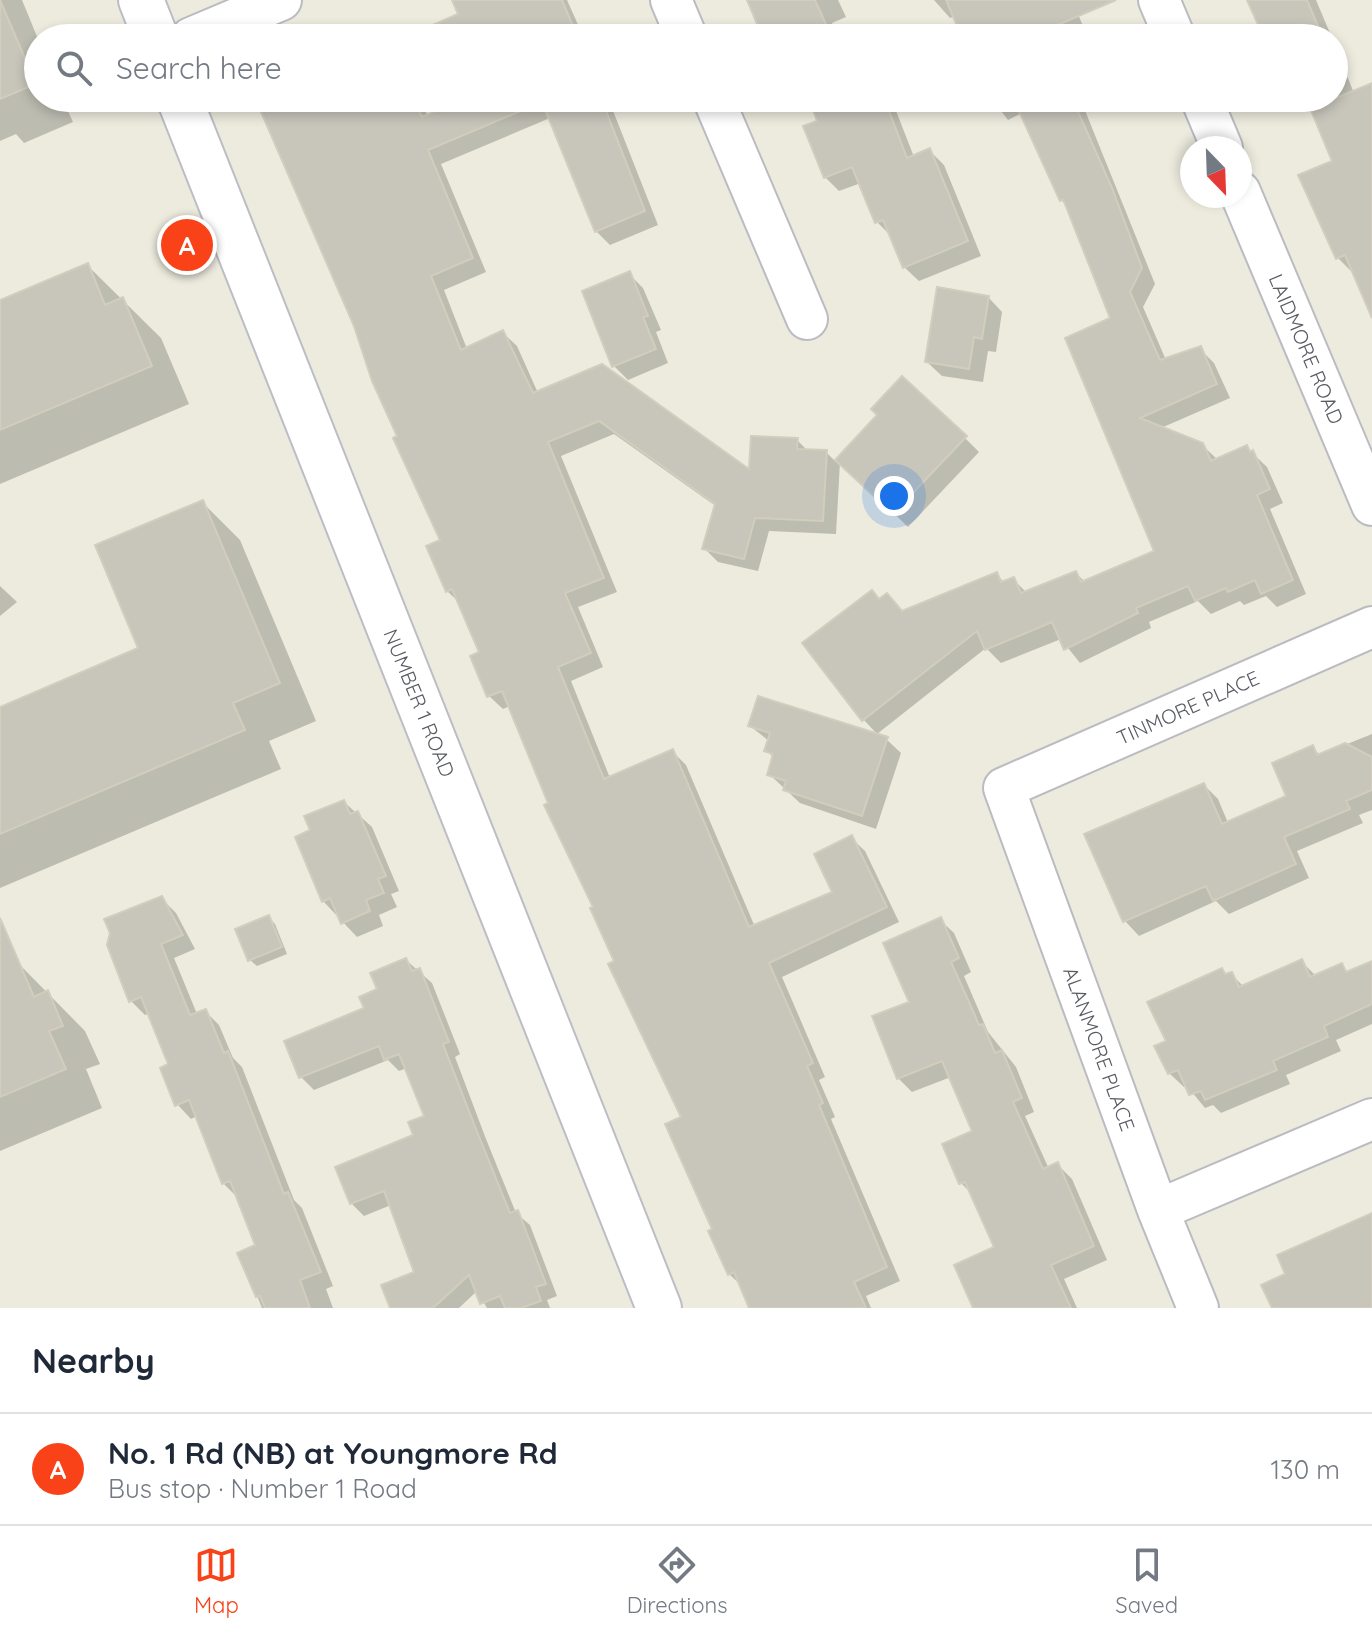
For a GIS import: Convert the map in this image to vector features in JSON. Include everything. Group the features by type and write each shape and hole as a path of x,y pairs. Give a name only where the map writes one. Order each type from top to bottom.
{"main road":[{"path":"141,0 150,24"},
{"name":"NUMBER 1 ROAD","path":"185,112 659,1308"}],"street":[{"path":"224,24 281,0"},
{"path":"671,0 681,24"},
{"path":"1159,0 1169,24"},
{"path":"719,112 807,319"},
{"path":"1207,112 1217,136"},
{"name":"LAIDMORE ROAD","path":"1247,208 1372,505"},
{"name":"TINMORE PLACE","path":"1004,788 1372,627"},
{"name":"ALANMORE PLACE","path":"1004,788 1158,1210 1198,1308"},
{"path":"1158,1210 1372,1119"}],"building":[{"path":"0,0 24,56 24,89 0,99"},
{"path":"452,0 562,0 572,24 435,24 458,14"},
{"path":"747,0 815,0 826,24 757,24"},
{"path":"946,0 1116,0 1060,24 956,24"},
{"path":"1247,0 1307,0 1317,24 1258,24"},
{"path":"1372,83 1372,318 1345,255 1336,259 1298,175 1332,161 1312,112 1348,112 1348,93"},
{"path":"261,112 420,112 422,117 434,112 518,112 428,150 473,258 431,276 461,350 503,330 533,393 602,364 749,469 751,436 798,438 797,449 827,450 823,521 755,518 744,559 702,549 715,504 599,421 548,442 604,578 565,593 591,653 558,667 604,779 673,749 749,927 832,892 814,854 852,835 887,907 769,963 813,1063 807,1066 823,1103 819,1105 887,1267 854,1282 866,1308 749,1308 734,1272 728,1275 708,1231 712,1229 665,1124 681,1117 608,964 614,961 590,908 593,907 544,805 548,803 502,691 487,697 470,656 479,652 452,589 446,592 426,546 440,540 393,438 397,436 372,381 354,326"},
{"path":"546,112 606,112 645,211 595,232"},
{"path":"814,112 889,112 907,158 930,148 968,241 903,268 883,220 875,223 852,167 824,178 803,126 817,121"},
{"path":"1019,112 1078,112 1112,188 1142,268 1130,292 1160,360 1201,346 1217,384 1140,418 1203,443 1211,461 1247,445 1250,452 1253,450 1270,489 1257,495 1293,580 1261,594 1255,580 1228,592 1226,588 1195,601 1188,586 1136,608 1138,613 1064,650 1052,622 985,650 977,631 862,721 802,643 872,590 879,599 887,593 902,611 997,572 1001,582 1014,577 1021,593 1076,571 1081,582 1154,551 1065,338 1110,318 1063,199 1060,201"},
{"path":"88,263 105,305 123,297 152,366 0,430 0,300"},
{"path":"630,271 648,316 643,317 656,349 612,367 582,291"},
{"path":"937,287 989,296 982,339 974,337 969,369 925,362"},
{"path":"902,376 967,436 893,514 835,460 877,415 871,409"},
{"path":"203,500 280,683 233,703 245,730 0,834 0,707 138,648 95,545"},
{"path":"758,696 888,737 862,816 783,790 786,781 767,775 773,754 764,751 770,733 748,726"},
{"path":"1345,743 1372,757 1372,790 1346,801 1350,809 1284,837 1296,864 1213,901 1206,886 1123,922 1084,834 1204,783 1222,824 1286,796 1272,763 1313,745 1317,755"},
{"path":"344,800 350,814 358,811 386,876 378,879 384,893 366,900 370,911 341,924 330,898 322,902 295,837 310,830 304,816"},
{"path":"162,896 183,935 161,944 190,1015 206,1009 224,1053 228,1051 284,1194 288,1192 321,1272 300,1280 310,1308 265,1308 260,1296 256,1297 237,1253 255,1245 230,1181 222,1184 189,1100 175,1106 160,1068 168,1064 141,997 129,1002 107,945 110,933 104,919"},
{"path":"269,915 282,947 248,961 235,929"},
{"path":"941,917 959,958 951,962 995,1053 1002,1050 1022,1098 1013,1102 1043,1169 1058,1162 1094,1246 1051,1265 1071,1308 973,1308 954,1265 994,1247 965,1182 959,1184 942,1144 972,1131 942,1061 897,1079 872,1016 909,1002 883,943"},
{"path":"0,918 34,997 48,990 63,1026 49,1031 66,1069 0,1097"},
{"path":"406,958 412,971 420,968 449,1042 443,1044 510,1213 518,1210 546,1284 536,1287 541,1301 521,1308 505,1308 500,1296 480,1304 469,1275 433,1308 390,1308 381,1285 414,1272 384,1191 350,1204 335,1167 413,1135 408,1122 424,1116 399,1054 384,1060 379,1046 299,1078 284,1041 364,1008 359,997 377,989 370,973"},
{"path":"1302,959 1310,977 1342,963 1346,972 1372,961 1372,1004 1324,1026 1328,1037 1273,1061 1277,1070 1205,1100 1201,1091 1189,1095 1178,1070 1168,1074 1154,1046 1166,1041 1147,1002 1222,968 1225,974 1232,972 1239,987"},
{"path":"1372,1213 1372,1308 1272,1308 1261,1285 1285,1274 1277,1255"}],"place":[{"name":"No. 1 Rd (NB) at Youngmore Rd","path":"187,245"}]}
